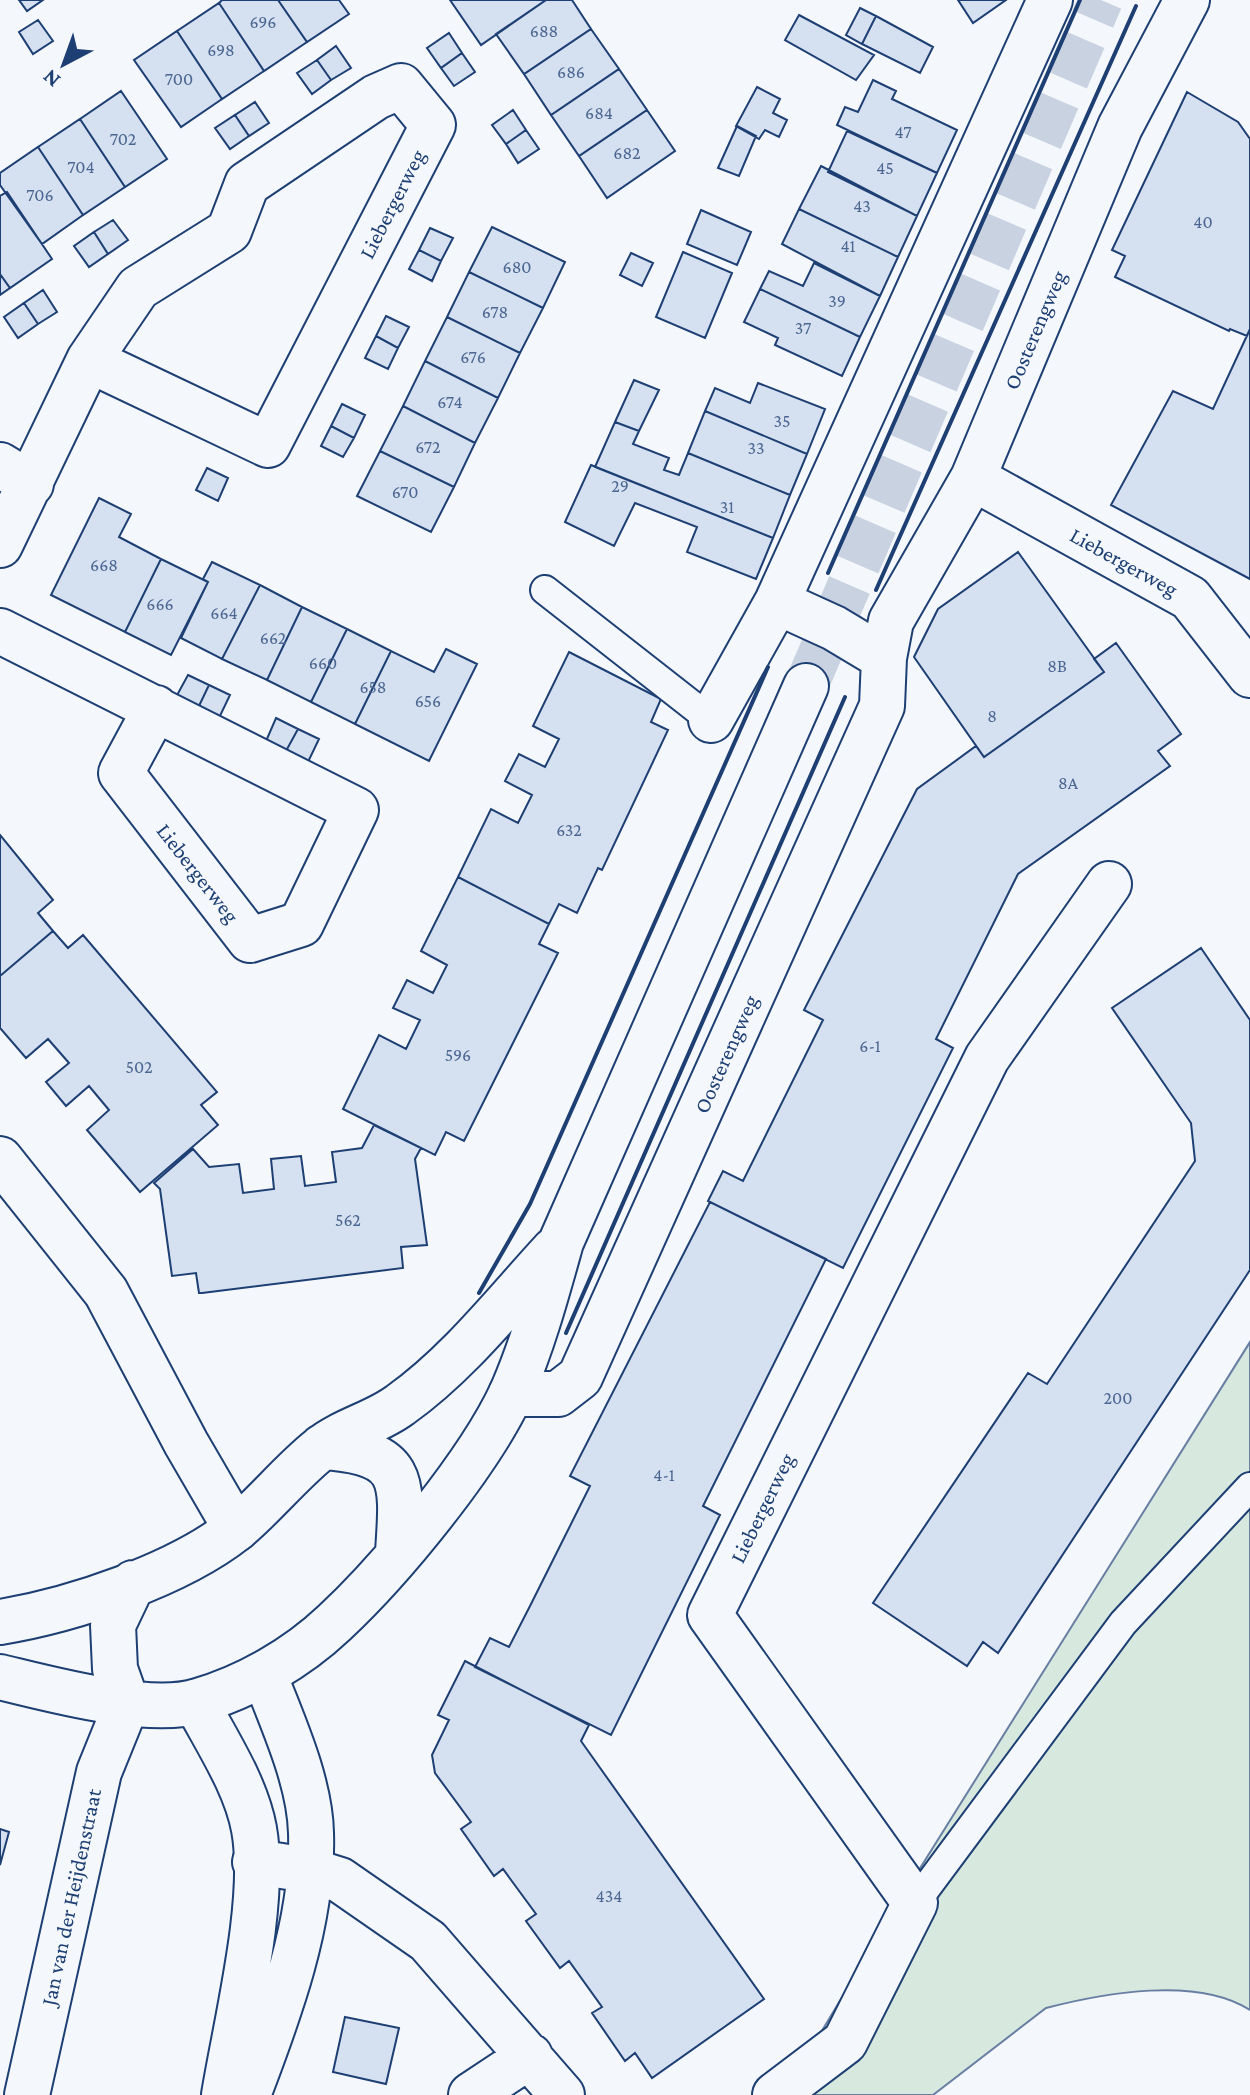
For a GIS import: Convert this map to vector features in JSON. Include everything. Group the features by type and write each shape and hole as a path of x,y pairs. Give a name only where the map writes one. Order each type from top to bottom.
{"street":[{"path":"711,720 777,602 1050,0"},
{"name":"Oosterengweg","path":"511,1394 558,1394 580,1377 882,706 884,658 891,621 973,478 1120,127 1187,0"},
{"name":"Liebergerweg","path":"0,545 16,474 89,360 138,288 229,231 247,184 376,97 401,86 433,125 268,445 89,360"},
{"name":"Liebergerweg","path":"973,478 1190,598 1250,675"},
{"path":"777,602 834,628 884,658"},
{"name":"Liebergerweg","path":"0,631 156,708 356,810 301,924 250,940 121,773 156,708"},
{"path":"0,1677 127,1703 196,1702 264,1674 334,1623 459,1478 511,1394 535,1332 561,1242 806,686"},
{"name":"Liebergerweg","path":"915,1903 710,1615 987,1058 1109,884"},
{"path":"0,1159 106,1292 186,1443 236,1529"},
{"path":"0,1622 49,1614 133,1583 203,1551 236,1529 322,1447 400,1406 463,1349 561,1242"},
{"path":"322,1447 360,1449 387,1465 402,1493 398,1552"},
{"path":"127,1703 115,1669 113,1625 133,1583"},
{"path":"248,2095 267,2047 303,1917 311,1831 294,1751 264,1674"},
{"path":"196,1702 234,1773 254,1828 254,1907 224,2095"},
{"name":"Jan van der Heijdenstraat","path":"27,2095 99,1772 127,1703"},
{"path":"255,1862 308,1870 340,1880 428,1941 562,2095"},
{"path":"775,2095 845,2042 915,1903"},
{"path":"471,2095 530,2056"}],"lane":[{"path":"545,590 711,720"},
{"path":"915,1903 1123,1623 1250,1487"}],"shaded area":[{"path":"1250,1342 1250,2010 1204,1993 1177,1990 1095,1997 1046,2008 933,2095 757,2095 802,2064 907,1889"}],"building":[{"path":"19,0 43,0 27,11"},
{"path":"222,0 278,0 307,42 264,71 219,3"},
{"path":"278,0 339,0 349,14 307,42"},
{"path":"450,0 546,0 481,45"},
{"path":"546,0 572,0 591,29 524,74 496,34"},
{"path":"958,0 1006,0 973,23"},
{"path":"219,3 264,71 222,99 177,31"},
{"path":"860,8 876,16 862,44 846,35"},
{"path":"799,15 874,55 856,80 785,40"},
{"path":"876,16 933,47 920,73 862,44"},
{"path":"38,20 53,41 33,54 19,32"},
{"path":"591,29 619,69 551,115 524,74"},
{"path":"177,31 222,99 181,127 134,60"},
{"path":"449,33 462,53 441,68 427,48"},
{"path":"336,46 351,68 331,80 317,60"},
{"path":"462,53 475,72 454,86 441,68"},
{"path":"317,60 331,80 312,94 297,73"},
{"path":"619,69 647,110 579,156 551,115"},
{"path":"873,80 896,91 892,99 957,130 937,173 837,125 845,107 858,112"},
{"path":"757,87 780,99 773,113 787,120 779,137 765,130 759,139 736,126"},
{"path":"121,91 167,159 125,187 80,119"},
{"path":"1187,92 1238,122 1250,139 1250,329 1247,336 1229,331 1115,277 1125,256 1112,250"},
{"path":"255,102 269,123 249,136 235,115"},
{"path":"513,110 526,130 506,144 492,125"},
{"path":"647,110 675,151 607,198 579,156"},
{"path":"235,115 249,136 230,149 215,128"},
{"path":"80,119 125,187 83,215 38,147"},
{"path":"737,126 756,136 739,176 718,168"},
{"path":"526,130 539,149 518,163 506,144"},
{"path":"847,131 937,173 917,216 828,172"},
{"path":"38,147 83,215 42,244 0,185 0,173"},
{"path":"821,166 917,216 898,257 799,209"},
{"path":"7,192 52,259 10,288 0,274 0,196"},
{"path":"799,209 898,257 880,296 782,244"},
{"path":"701,210 751,232 737,265 687,244"},
{"path":"113,220 128,240 108,254 94,232"},
{"path":"492,227 565,262 543,308 469,272"},
{"path":"430,228 453,238 441,261 419,250"},
{"path":"94,232 108,254 89,267 74,246"},
{"path":"419,250 441,261 432,281 409,269"},
{"path":"683,252 732,273 705,338 656,317"},
{"path":"631,253 653,263 642,286 620,275"},
{"path":"814,263 880,296 860,337 760,289 769,271 803,286"},
{"path":"469,272 543,308 520,353 447,317"},
{"path":"0,274 10,288 0,295"},
{"path":"760,289 860,337 842,376 775,345 778,338 744,322"},
{"path":"43,290 57,312 38,324 24,303"},
{"path":"24,303 38,324 18,338 4,317"},
{"path":"386,316 409,327 398,348 376,336"},
{"path":"447,317 520,353 498,398 425,361"},
{"path":"1250,329 1250,579 1111,505 1173,391 1213,409"},
{"path":"376,336 398,348 388,369 365,358"},
{"path":"425,361 498,398 475,443 403,406"},
{"path":"634,380 659,390 639,431 615,422"},
{"path":"758,383 825,409 807,454 705,411 715,388 750,403"},
{"path":"342,404 365,415 354,438 331,426"},
{"path":"403,406 475,443 454,487 380,451"},
{"path":"705,411 807,454 790,495 688,453"},
{"path":"615,422 639,431 633,444 669,458 664,470 679,475 688,453 790,495 773,538 595,467"},
{"path":"331,426 354,438 343,457 321,446"},
{"path":"380,451 454,487 431,532 357,496"},
{"path":"591,465 773,538 756,579 687,552 697,527 635,503 614,546 565,522"},
{"path":"207,468 228,478 218,501 196,490"},
{"path":"99,498 131,514 119,537 161,559 125,632 51,595"},
{"path":"1018,552 1104,672 984,757 914,657 938,609"},
{"path":"161,559 208,582 171,655 125,632"},
{"path":"212,562 260,585 222,659 181,638 208,582 203,579"},
{"path":"260,585 302,607 267,680 222,659"},
{"path":"302,607 347,629 311,702 267,680"},
{"path":"347,629 391,651 355,724 311,702"},
{"path":"1116,643 1181,734 1158,751 1170,766 1018,874 936,1039 953,1048 843,1268 708,1201 723,1171 743,1181 823,1020 804,1010 917,789 976,746 984,757 1104,672 1094,659"},
{"path":"446,649 477,664 429,761 355,724 391,651 434,672"},
{"path":"569,652 661,699 651,722 668,730 602,870 598,868 577,913 559,904 549,924 458,877 491,809 518,823 532,795 505,781 519,754 545,767 559,739 533,726"},
{"path":"188,675 209,685 198,708 176,697"},
{"path":"209,685 230,695 219,718 198,708"},
{"path":"276,718 298,729 286,751 266,741"},
{"path":"298,729 319,739 308,762 286,751"},
{"path":"0,835 53,900 38,913 53,931 0,976"},
{"path":"458,877 549,924 539,944 558,953 464,1141 446,1132 435,1155 343,1109 379,1035 406,1049 420,1020 393,1008 407,980 433,993 447,965 421,951"},
{"path":"53,931 68,948 83,935 217,1092 201,1105 218,1125 140,1192 87,1130 109,1110 89,1086 66,1106 46,1082 69,1063 48,1039 26,1058 0,1028 0,976"},
{"path":"1201,948 1250,1020 1250,1270 998,1653 983,1642 967,1666 873,1603 1028,1373 1047,1384 1195,1161 1191,1123 1112,1008"},
{"path":"374,1125 421,1148 415,1159 427,1245 401,1247 403,1268 202,1293 199,1293 196,1273 172,1276 160,1189 154,1183 193,1149 209,1167 239,1164 243,1193 274,1189 271,1159 301,1156 305,1186 336,1182 332,1152 362,1148"},
{"path":"710,1202 826,1259 703,1506 720,1515 611,1735 475,1667 490,1638 509,1647 530,1606 590,1486 570,1476"},
{"path":"465,1661 589,1725 581,1741 764,1999 652,2078 635,2053 625,2061 592,2013 602,2007 569,1961 560,1968 526,1921 536,1914 503,1869 494,1876 461,1829 471,1822 435,1773 432,1755 449,1720 438,1715"},
{"path":"0,1829 9,1832 0,1865"},
{"path":"345,2017 399,2028 386,2084 333,2072"}],"tunnel":[{"path":"806,686 1101,0"}],"wall":[{"path":"828,573 1080,0"},
{"path":"876,590 1136,6"},
{"path":"479,1293 530,1204 768,667"},
{"path":"566,1333 845,697"}]}
